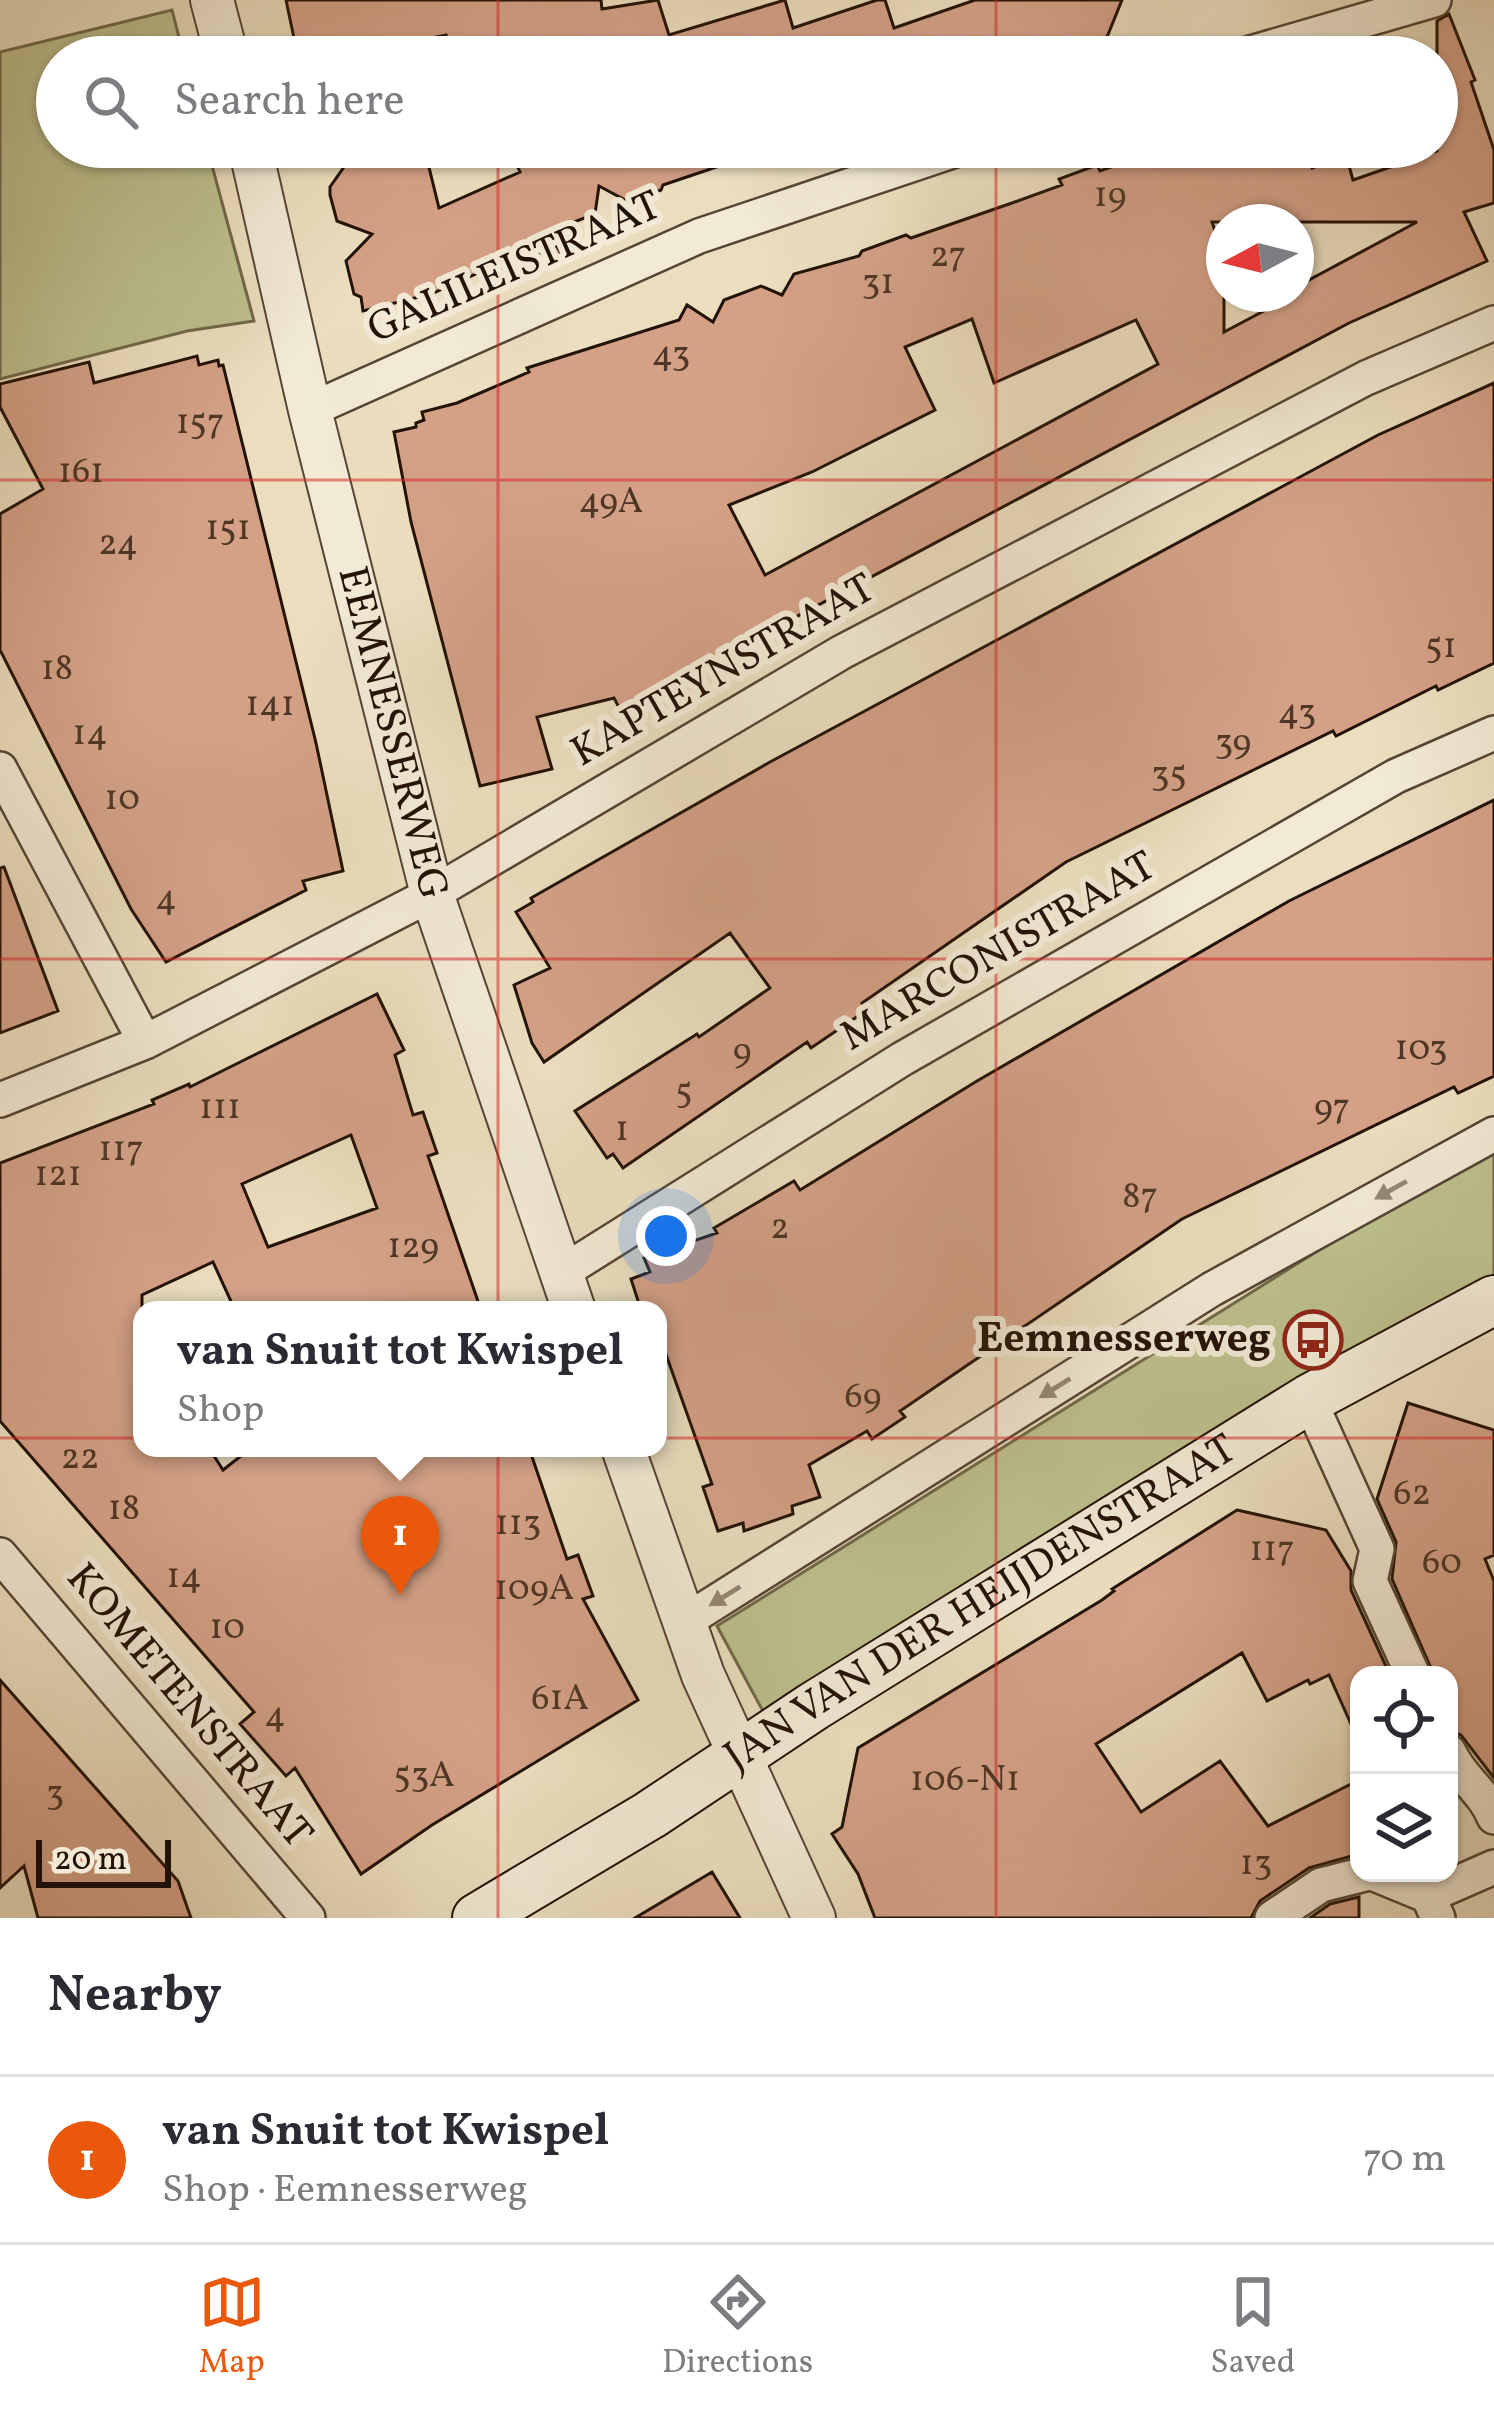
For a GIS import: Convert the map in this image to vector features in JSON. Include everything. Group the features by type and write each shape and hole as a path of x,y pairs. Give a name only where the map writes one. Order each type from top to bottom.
{"main road":[{"name":"JAN VAN DER HEIJDENSTRAAT","path":"476,1918 552,1876 1309,1399 1494,1300"}],"street":[{"path":"212,0 221,36"},
{"path":"1310,36 1434,0"},
{"name":"EEMNESSERWEG","path":"255,168 310,410 432,894 568,1292"},
{"name":"GALILEISTRAAT","path":"310,410 699,236 901,168"},
{"name":"KAPTEYNSTRAAT","path":"0,1100 146,1042 432,894 842,652 1366,378 1494,323"},
{"name":"MARCONISTRAAT","path":"568,1292 923,1047 1396,776 1494,733"},
{"path":"0,769 146,1042"},
{"path":"684,1622 1212,1289 1494,1134"},
{"path":"1309,1399 1377,1549 1370,1581 1409,1666"},
{"path":"625,1457 684,1622 814,1918"},
{"name":"KOMETENSTRAAT","path":"0,1555 308,1918"},
{"path":"1458,1773 1484,1794 1494,1817"},
{"path":"1387,1882 1433,1907 1494,1867"},
{"path":"1272,1918 1322,1886 1350,1878"}],"green space":[{"path":"172,10 179,36 66,36"},
{"path":"36,43 36,168 213,168 254,321 187,331 0,379 0,52"},
{"path":"1494,1148 1494,1281 765,1715 717,1626 1316,1252"}],"building":[{"path":"286,0 601,0 602,9 658,0 669,35 785,0 793,28 885,0 894,28 975,0 1122,0 1107,36 294,36"},
{"path":"1449,14 1458,36 1437,36 1437,21"},
{"path":"1458,37 1494,150 1494,203 1464,212 1487,261 1349,323 745,644 623,715 614,698 537,717 552,769 480,786 411,522 394,432 416,427 424,420 422,412 457,403 529,372 527,368 679,320 687,305 713,322 724,300 761,286 782,295 794,274 1012,203 1062,185 1059,179 1089,168 1350,168 1353,180 1388,168 1458,168","holes":["972,319 994,383 1136,320 1158,364 765,575 729,505 812,472 935,410 905,347"]},
{"path":"343,168 429,168 439,208 520,172 518,168 713,168 629,202 599,186 595,214 548,232 564,258 526,252 507,260 500,271 487,269 431,294 363,311 346,261 372,234 337,221 330,187"},
{"path":"197,356 199,365 218,360 223,365 343,871 303,881 306,890 166,962 131,909 0,650 0,514 43,489 0,407 0,384 89,362 94,383"},
{"path":"1494,383 1494,663 1336,736 1333,731 1066,862 862,1003 867,1010 811,1048 807,1042 623,1168 613,1154 607,1158 575,1111 770,988 730,933 544,1062 532,1043 514,985 550,968 516,912 533,902 531,898 770,762 1378,435"},
{"path":"1494,800 1494,1076 1458,1093 1454,1087 1182,1219 900,1411 905,1417 872,1439 867,1431 809,1465 820,1497 792,1506 793,1514 744,1531 743,1523 718,1531 703,1487 712,1484 667,1357 667,1301 638,1301 631,1279 650,1272 644,1258 717,1233 714,1228 794,1181 800,1190 977,1081 1289,901"},
{"path":"4,867 58,1011 0,1033 0,868"},
{"path":"377,994 404,1050 395,1055 413,1115 423,1112 437,1153 428,1156 478,1301 231,1301 213,1262 142,1295 142,1301 133,1301 133,1457 215,1457 223,1470 240,1457 532,1457 567,1559 578,1555 593,1596 583,1599 638,1700 432,1825 361,1874 295,1768 286,1776 240,1724 254,1712 0,1421 0,1163 154,1104 152,1100","holes":["351,1135 377,1208 268,1247 242,1184"]},
{"path":"1408,1403 1494,1430 1494,1555 1485,1559 1494,1581 1494,1778 1458,1734 1458,1666 1430,1666 1392,1579 1396,1542 1377,1499"},
{"path":"1237,1510 1326,1530 1351,1571 1351,1590 1386,1666 1350,1666 1350,1722 1329,1675 1267,1701 1242,1653 1096,1744 1141,1812 1220,1761 1268,1826 1350,1785 1350,1857 1309,1868 1260,1901 1251,1918 875,1918 858,1874 832,1834 842,1827 858,1748 1102,1600 1112,1589"},
{"path":"0,1680 178,1881 191,1918 38,1918 24,1866 0,1888"},
{"path":"712,1872 740,1918 635,1918"},
{"path":"1359,1897 1359,1918 1310,1918 1330,1904"}],"place":[{"name":"Eemnesserweg","path":"1313,1340"},
{"name":"van Snuit tot Kwispel","path":"400,1595"}]}
